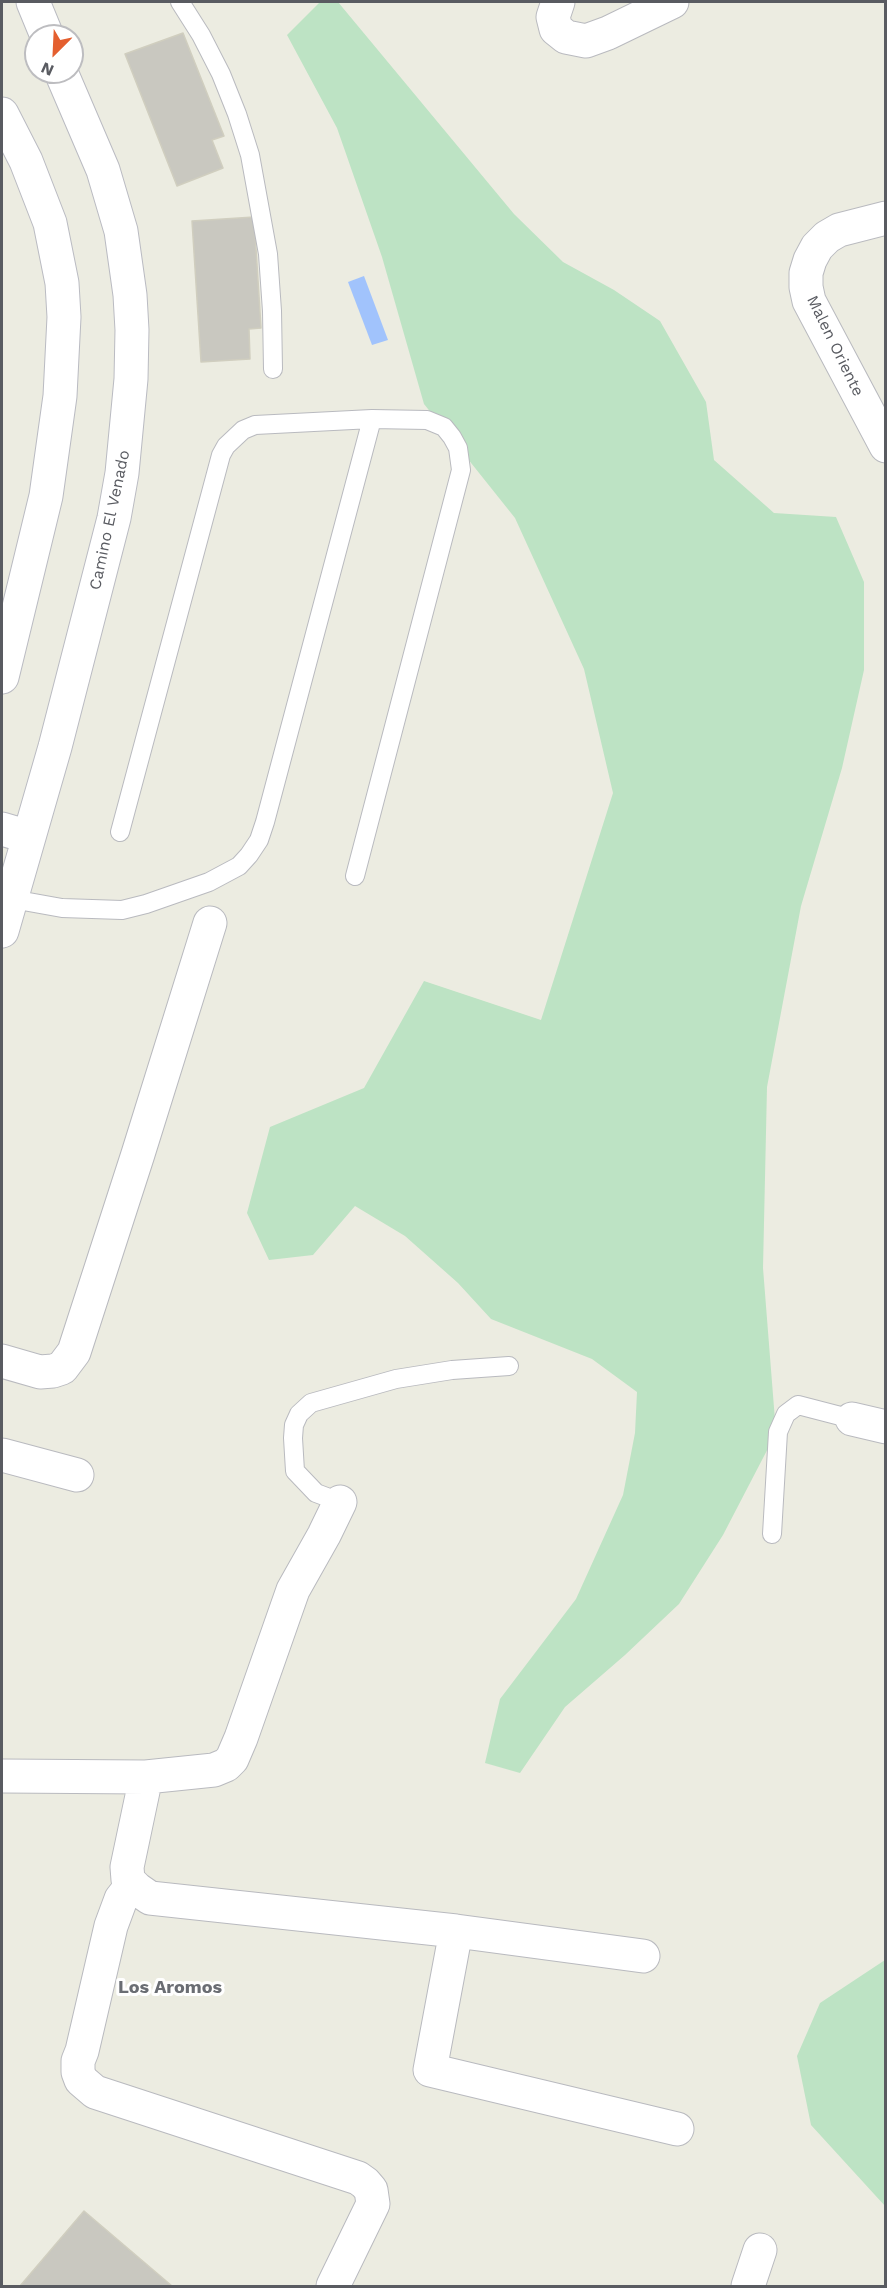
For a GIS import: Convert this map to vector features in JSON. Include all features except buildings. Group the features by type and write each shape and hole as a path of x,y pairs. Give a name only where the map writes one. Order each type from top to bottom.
{"street":[{"path":"33,2 42,24"},
{"path":"558,2 553,17 556,29 566,38 586,41 608,33 672,2"},
{"name":"Camino El Venado","path":"2,931 12,899 15,833 66,703 114,518 122,473 131,379 130,295 121,231 103,170 66,84"},
{"path":"2,114 26,161 50,223 59,263 64,317 60,396 48,485 2,676"},
{"name":"Malen Oriente","path":"885,218 839,230 827,237 817,248 806,273 809,301 885,446"},
{"path":"2,1361 40,1372 53,1371 62,1368 74,1352 210,923"},
{"path":"852,1419 885,1427"},
{"path":"2,1455 77,1475"},
{"path":"2,1776 146,1777 214,1770 226,1765 232,1759 293,1590 340,1502"},
{"path":"146,1777 127,1868 128,1880 150,1898 456,1930 642,1956"},
{"path":"132,1885 121,1899 111,1926 78,2061 81,2080 95,2092 358,2178 365,2183 371,2190 373,2204 333,2286"},
{"path":"456,1930 430,2070 677,2129"},
{"path":"748,2286 760,2250"}],"lane":[{"path":"180,2 201,35 221,74 250,156 268,254 273,369"},
{"path":"12,899 62,908 123,910 208,882 239,866 249,855 259,840 265,822 372,419"},
{"path":"120,832 218,466 226,446 243,430 255,425 372,419 427,420 444,427 452,437 458,448 461,470 355,876"},
{"path":"340,1502 316,1493 296,1471 292,1438 294,1425 299,1414 311,1403 396,1379 452,1370 509,1366"},
{"path":"771,1534 778,1432 786,1414 798,1405 852,1419"}],"green space":[{"path":"320,2 338,2 514,214 563,262 614,290 660,321 706,402 714,460 774,513 836,517 864,582 864,670 842,768 801,906 767,1087 763,1268 776,1433 723,1535 679,1604 565,1707 520,1773 485,1763 500,1699 576,1599 623,1495 635,1433 637,1392 592,1359 491,1319 458,1283 405,1236 355,1206 313,1255 269,1260 247,1213 270,1127 364,1088 424,981 541,1020 613,793 584,669 515,518 424,404 382,257 337,128 287,35"},
{"path":"885,1960 885,2206 811,2125 797,2056 820,2003"}],"water":[{"path":"364,276 388,340 372,345 348,282"}],"district":[{"name":"Los Aromos","path":"170,1988"}]}
